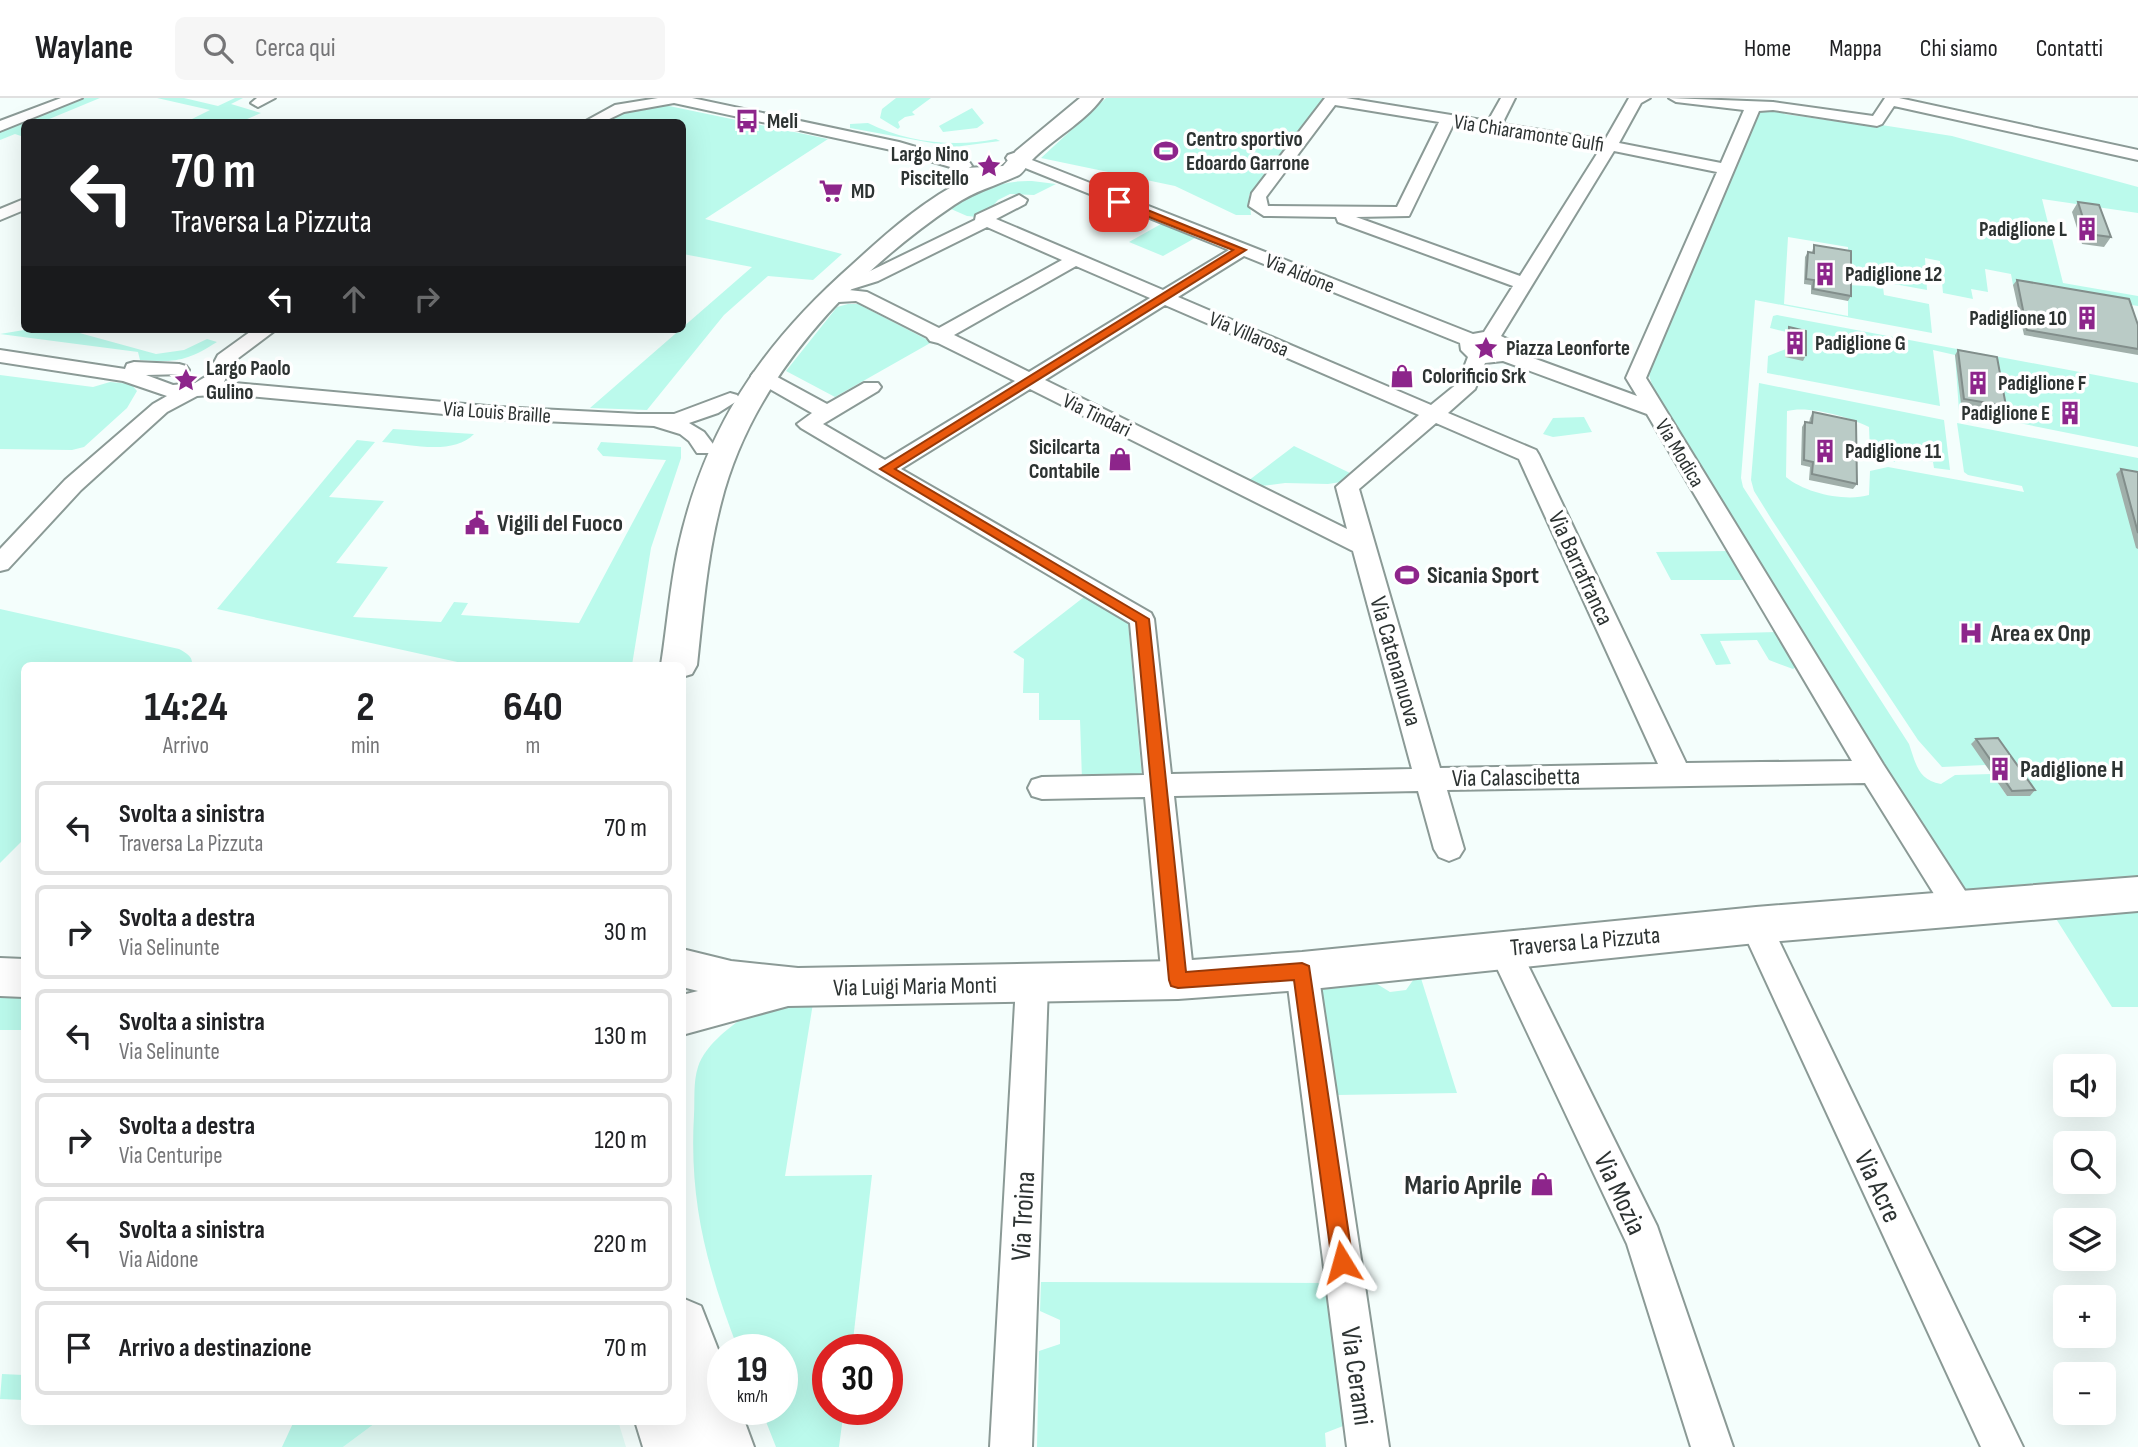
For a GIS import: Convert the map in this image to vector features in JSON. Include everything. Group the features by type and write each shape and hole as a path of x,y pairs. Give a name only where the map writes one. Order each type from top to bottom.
{"street":[{"path":"0,126 75,98"},
{"path":"595,119 620,102 638,98"},
{"path":"650,98 718,109 939,157 993,161 1071,182"},
{"path":"658,662 674,549 705,448 730,399 766,348 820,290 993,161 1032,136 1078,98"},
{"path":"679,662 694,550 708,489 727,440 761,376 790,340 835,293 993,161 1092,98"},
{"path":"1493,127 1508,98"},
{"path":"1434,414 1468,385 1482,346 1525,284 1636,99 1643,98"},
{"path":"1676,98 1753,107 1773,106 1877,121 1892,99 2138,155"},
{"path":"1264,211 1258,206 1258,197 1332,99"},
{"name":"Via Chiaramonte Gulfi","path":"1332,99 1610,146 1726,169"},
{"path":"620,102 670,100"},
{"path":"1612,394 1629,388 1636,378 1753,107"},
{"path":"1231,231 1264,211 1402,212 1448,120"},
{"path":"993,161 1071,182"},
{"name":"Via Aidone","path":"1071,182 1231,231 1241,250 1482,346"},
{"path":"987,221 982,219 1019,200"},
{"path":"0,215 21,205"},
{"path":"1323,211 1525,284"},
{"path":"835,293 872,278 987,221"},
{"name":"Via Villarosa","path":"987,221 1434,414"},
{"path":"886,469 1241,250"},
{"path":"937,337 1076,259"},
{"name":"Via Tindari","path":"835,293 860,296 937,337 1364,547"},
{"path":"0,563 73,485 167,376 185,369 245,333"},
{"path":"73,485 160,408 215,380 233,351 261,333"},
{"path":"1482,346 1504,345 1514,358 1655,410"},
{"path":"0,356 125,374 172,393 227,388 357,400"},
{"path":"40,361 185,369 209,366 242,381 357,400"},
{"path":"761,376 827,413"},
{"name":"Via Modica","path":"1636,378 1873,772 1960,909"},
{"path":"872,387 808,424 1142,619 1178,980"},
{"path":"638,420 684,418 730,399"},
{"name":"Via Louis Braille","path":"357,400 498,413 638,420"},
{"name":"Via Catenanuova","path":"1434,414 1347,487 1449,849"},
{"name":"Via Barrafranca","path":"1434,414 1528,455 1677,774"},
{"path":"638,420 680,425 699,437 705,448"},
{"name":"Via Calascibetta","path":"1042,788 1873,772"},
{"name":"Traversa La Pizzuta","path":"1032,985 1178,980 1302,971 1756,925 2138,894"},
{"name":"Via Acre","path":"1756,925 2002,1447"},
{"name":"Via Mozia","path":"1504,949 1644,1239 1712,1447"},
{"path":"686,969 731,980 798,988"},
{"name":"Via Cerami","path":"1302,971 1368,1447"},
{"path":"686,976 689,990 686,996"},
{"path":"0,978 21,978"},
{"name":"Via Luigi Maria Monti","path":"798,988 1032,985"},
{"name":"Via Troina","path":"1011,1447 1032,985"},
{"path":"686,1014 798,988"},
{"path":"686,1336 726,1447"},
{"path":"664,1425 671,1447"}],"shaded area":[{"path":"373,1425 619,1425 626,1447 343,1447"}],"green space":[{"path":"81,98 100,98 49,119 31,119"},
{"path":"157,98 184,98 218,106 235,98 243,98 231,104 261,113 247,119 192,119 210,110"},
{"path":"896,98 931,98 912,112 915,115 898,122 898,129 880,118 882,109"},
{"name":"Centro sportivo Edoardo Garrone","path":"1106,98 1326,98 1249,195 1251,215 1236,215 1175,186 1041,158"},
{"path":"648,106 669,106 828,139 705,219 842,254 813,280 768,276 724,315 647,410 590,408 676,333 686,333 686,324 752,267 686,255 686,119 612,119 626,111"},
{"path":"972,108 984,123 977,128 943,132 939,126"},
{"name":"Area ex Onp","path":"1761,108 1785,111 1784,114 1842,122 1843,119 1952,136 2138,187 2138,213 2042,199 2063,283 2138,296 2138,306 2013,285 2011,274 1985,269 1988,292 1971,289 1973,299 1943,293 1940,261 1925,258 1927,290 1883,282 1848,271 1848,247 1788,237 1784,304 1848,316 1848,285 1883,287 1884,295 1929,304 1932,333 1755,300 1741,478 1743,487 1909,744 1923,775 1941,784 1955,775 1992,774 2007,796 2029,796 1985,765 1942,767 1918,740 1772,520 1754,491 1751,480 1759,383 1944,420 1950,470 1934,468 1933,462 1895,455 1895,462 1870,452 1869,427 1851,419 1817,411 1787,411 1786,477 1804,488 1826,495 1869,495 1870,471 1888,467 2024,492 2022,486 1964,472 1957,423 2138,458 2138,879 1964,893 1653,388 1648,372"},
{"path":"21,123 21,136 15,134 0,140 0,128"},
{"path":"868,123 898,135 931,142 1000,141 954,147 850,128 850,124"},
{"path":"1010,182 1056,184 1034,195 1010,194 977,217 951,209 989,188"},
{"path":"1161,224 1195,238 1163,256 1129,242"},
{"path":"858,304 932,342 835,397 786,371 837,307"},
{"path":"1773,316 2138,383 2138,447 1959,411 1955,355 1933,350 1940,406 1767,373 1768,356 1786,349 1785,357 1803,360 1803,336 1770,328"},
{"path":"21,330 21,333 80,333 156,354 184,350 207,339 217,342 189,357 172,361 152,361 140,360 138,352 0,334"},
{"path":"0,375 93,387 110,382 131,384 137,391 127,408 84,447 72,450 0,449"},
{"path":"1584,417 1592,432 1553,437 1543,434 1553,418"},
{"path":"393,429 474,434 465,441 443,447 382,442"},
{"path":"357,440 375,442 329,497 384,501 336,563 388,567 353,617 441,622 454,602 468,603 461,615 579,623 666,460 603,456 597,449 601,442 681,447 681,458 651,548 632,662 457,662 217,609"},
{"path":"1294,446 1350,473 1341,482 1328,484 1285,483 1261,486 1248,481"},
{"path":"1728,551 1745,580 1671,580 1656,552"},
{"path":"1084,597 1128,622 1142,778 1082,780 1080,720 1039,720 1039,693 1023,693 1024,659 1013,652"},
{"path":"0,609 179,649 188,655 192,662 21,662 21,842 0,863"},
{"path":"1777,632 1797,666 1793,669 1769,660 1757,640 1720,641 1731,664 1716,665 1700,634"},
{"path":"2138,906 2138,1007 2112,1007 2053,914"},
{"path":"1419,972 1457,1093 1337,1095 1321,985 1369,979 1390,992 1406,990"},
{"path":"0,997 21,997 21,1030 0,1030"},
{"path":"814,997 785,1176 872,1175 854,1334 812,1334 812,1425 842,1425 839,1447 776,1447 767,1425 798,1425 798,1334 733,1334 717,1291 702,1235 694,1177 695,1085 701,1059 711,1045 757,1007 768,1000"},
{"path":"1041,1282 1325,1283 1343,1426 1325,1433 1326,1447 1037,1447 1039,1351 1060,1344 1060,1320 1040,1311"},
{"path":"2,1374 21,1375 21,1400 0,1399"},
{"path":"292,1425 373,1425 343,1447 282,1447"}],"building":[{"path":"2078,202 2099,205 2111,237 2088,234"},
{"name":"Padiglione 12","path":"1814,245 1851,251 1851,296 1813,289 1814,280 1806,279 1808,252 1814,253"},
{"path":"2017,280 2129,299 2138,325 2138,349 2027,330"},
{"name":"Padiglione G","path":"1789,327 1806,331 1806,355 1788,352"},
{"name":"Padiglione F","path":"1958,350 1997,357 2006,406 1964,399"},
{"name":"Padiglione 11","path":"1813,412 1856,421 1857,484 1812,474 1813,462 1804,460 1805,422 1812,423"},
{"path":"2121,469 2138,472 2138,533"},
{"path":"1998,738 2035,790 2012,791 1976,739"}],"place":[{"name":"Meli","path":"747,121"},
{"name":"Centro sportivo Edoardo Garrone","path":"1166,151"},
{"name":"Largo Nino Piscitello","path":"989,166"},
{"name":"MD","path":"831,191"},
{"name":"Padiglione L","path":"2087,229"},
{"name":"Padiglione 12","path":"1825,274"},
{"name":"Padiglione 10","path":"2087,318"},
{"name":"Padiglione G","path":"1795,343"},
{"name":"Piazza Leonforte","path":"1486,348"},
{"name":"Colorificio Srk","path":"1402,376"},
{"name":"Largo Paolo Gulino","path":"186,380"},
{"name":"Padiglione F","path":"1978,383"},
{"name":"Padiglione E","path":"2070,413"},
{"name":"Padiglione 11","path":"1825,451"},
{"name":"Sicilcarta Contabile","path":"1120,459"},
{"name":"Vigili del Fuoco","path":"477,523"},
{"name":"Sicania Sport","path":"1407,575"},
{"name":"Area ex Onp","path":"1971,633"},
{"name":"Padiglione H","path":"2000,769"},
{"name":"Mario Aprile","path":"1542,1184"}],"route":[{"path":"1119,202 1241,250 886,469 1142,619 1178,980 1302,971 1342,1262"}]}
